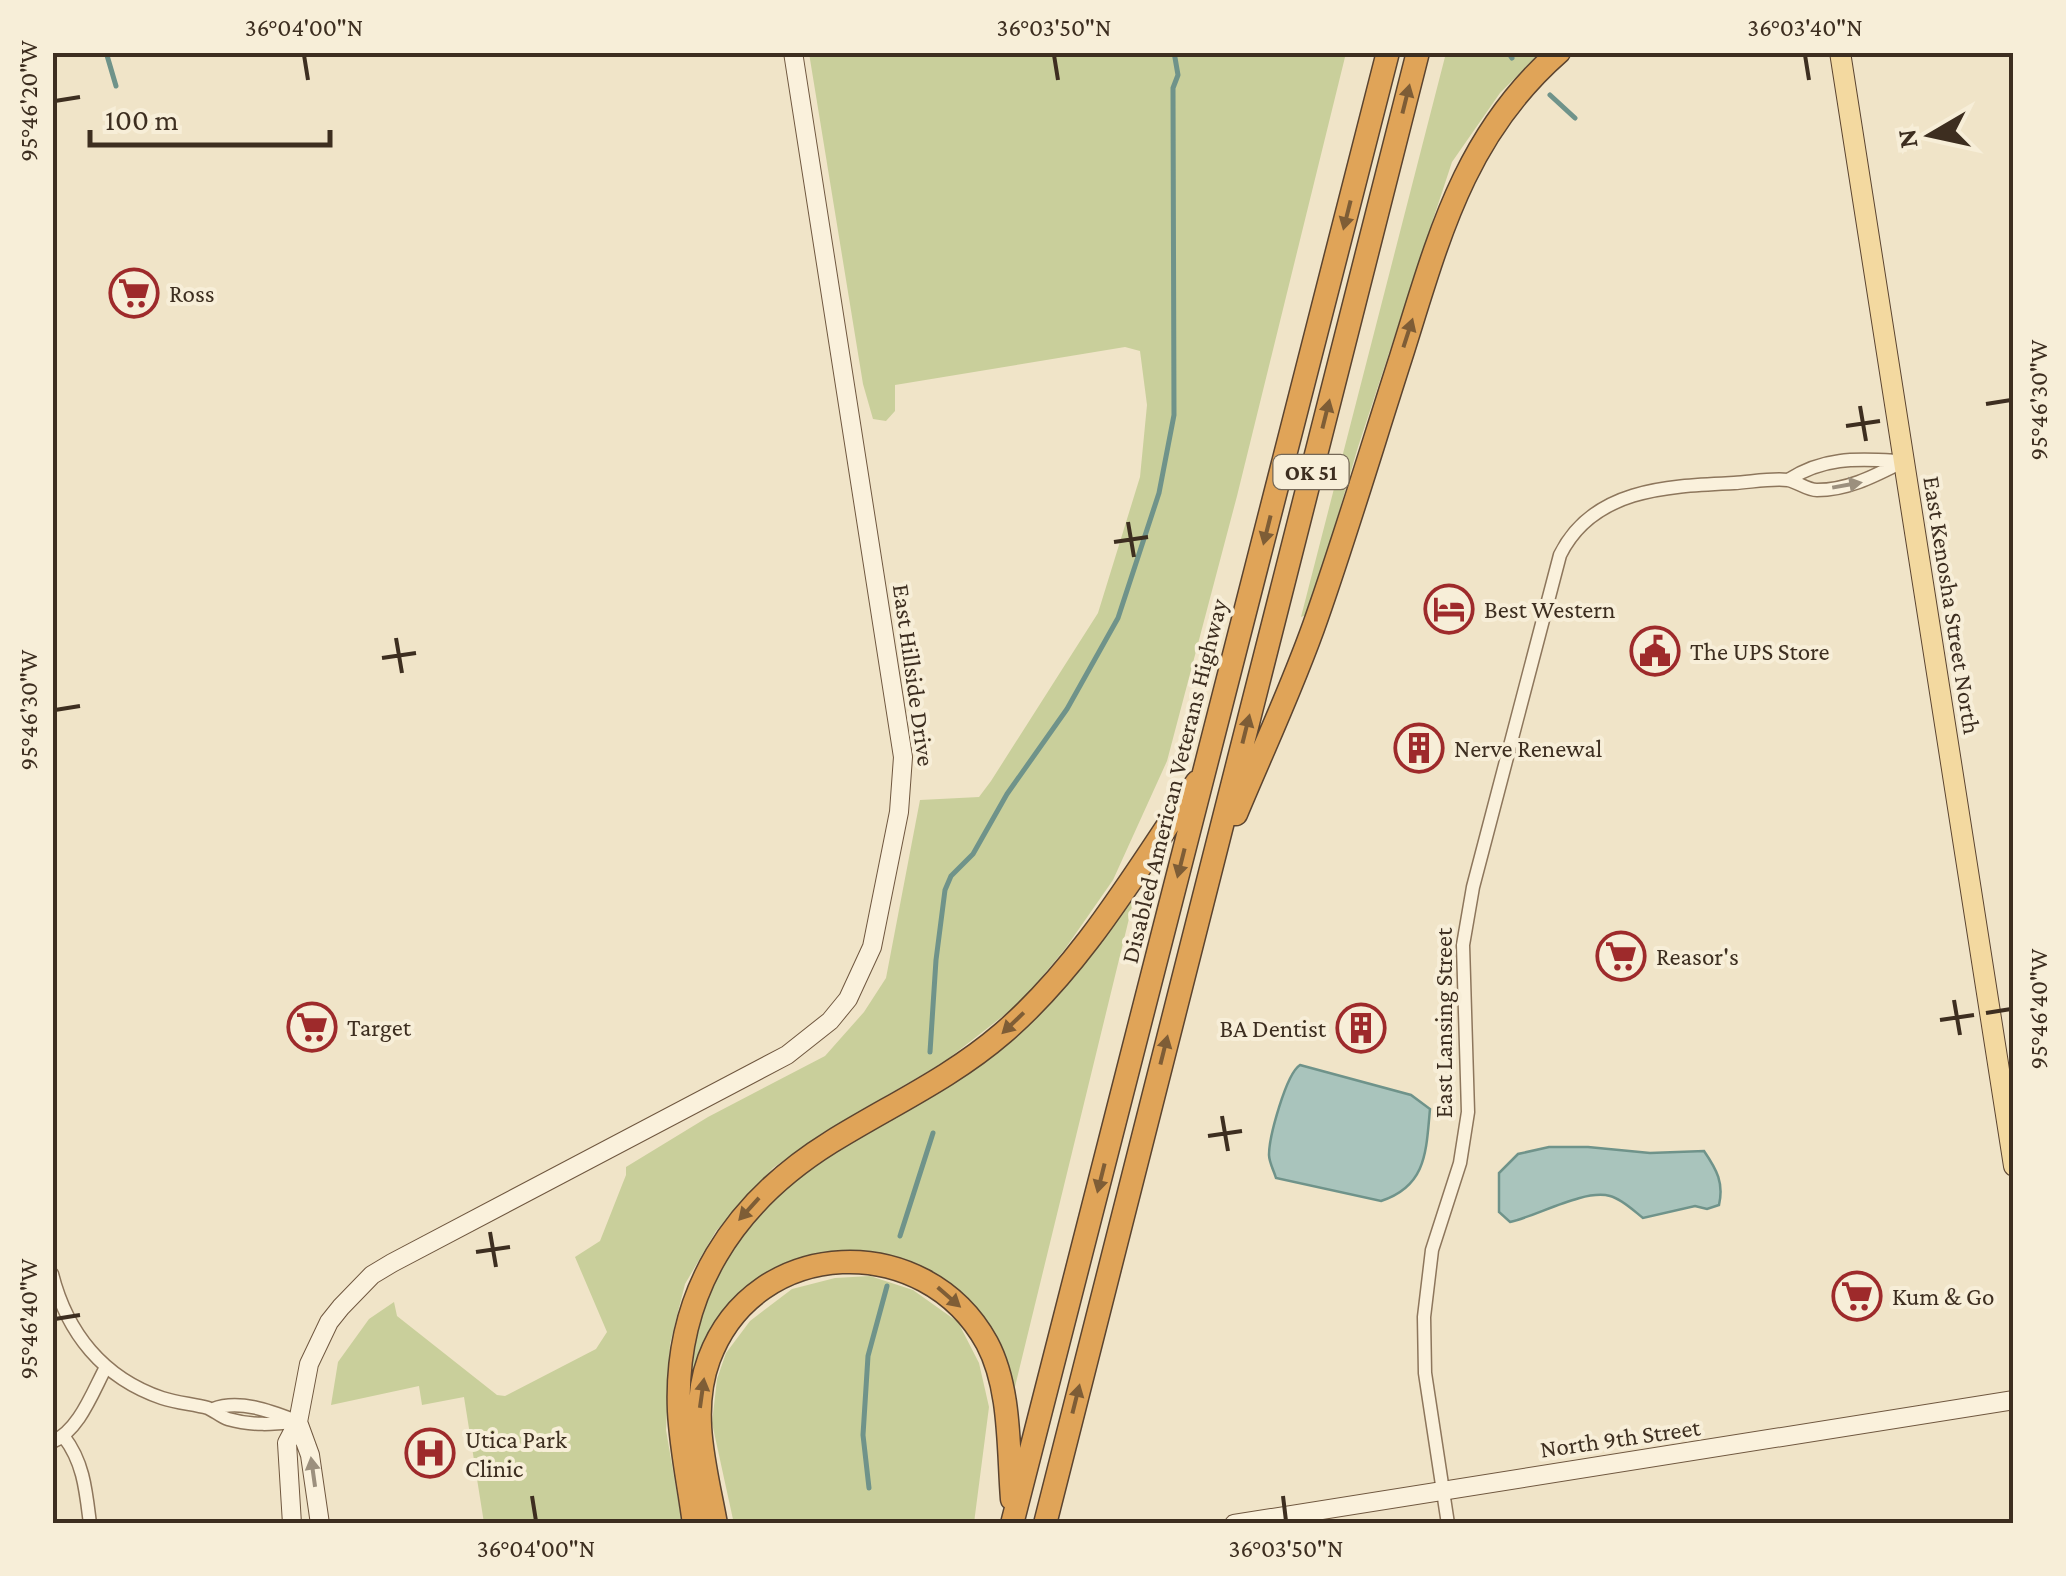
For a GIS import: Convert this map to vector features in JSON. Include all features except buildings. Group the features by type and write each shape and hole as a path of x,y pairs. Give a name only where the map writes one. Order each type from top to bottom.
{"highway":[{"name":"Disabled American Veterans Highway","path":"1013,1520 1388,52"},
{"name":"OK 51","path":"1044,1524 1418,52"},
{"path":"1204,891 1316,620 1433,255 1463,175 1501,112 1559,52"},
{"path":"694,1524 679,1412 682,1353 700,1288 729,1233 757,1199 805,1159 920,1092 1007,1030 1061,973 1106,917 1206,769"},
{"path":"716,1524 700,1416 702,1386 719,1336 742,1307 764,1289 801,1270 837,1261 882,1264 922,1278 950,1297 986,1340 1001,1382 1013,1520"}],"main road":[{"name":"East Kenosha Street North","path":"1840,52 2014,1166"}],"street":[{"name":"East Hillside Drive","path":"292,1524 287,1443 298,1422 309,1364 329,1322 372,1275 806,1043 830,1022 848,998 868,960 899,812 903,757 792,52"},
{"path":"1788,480 1810,466 1856,459 1904,461"},
{"path":"1788,480 1814,490 1862,482 1904,461"},
{"name":"East Lansing Street","path":"1448,1524 1424,1373 1424,1317 1432,1250 1460,1163 1468,1112 1463,945 1467,914 1555,566 1574,532 1596,512 1634,494 1709,484 1788,480"},
{"path":"52,1274 78,1336 106,1367 138,1388 212,1409 224,1418 266,1426 298,1422"},
{"path":"90,1524 83,1474 75,1452 58,1440 106,1367"},
{"name":"North 9th Street","path":"1234,1524 2014,1400"},
{"name":"East Hillside Drive","path":"298,1422 310,1454 320,1524"}],"green space":[{"path":"809,53 1346,53 1167,761 1113,880 1065,949 1021,1002 944,1062 824,1132 773,1168 716,1231 685,1284 670,1344 666,1430 682,1523 484,1523 464,1397 422,1405 419,1386 331,1405 338,1362 369,1319 394,1302 397,1316 497,1395 505,1396 596,1349 607,1332 575,1257 600,1241 626,1167 708,1117 825,1056 864,1012 886,978 920,800 979,797 991,781 1098,613 1140,477 1147,405 1140,351 1125,347 895,385 895,411 886,421 873,419 863,384"},
{"path":"1446,53 1540,53 1500,93 1452,162 1358,447 1309,614 1301,617"},
{"path":"1135,894 1011,1403 1007,1374 904,1261 751,1288 686,1406 701,1302 730,1247 796,1173 916,1103"},
{"path":"870,1276 913,1290 958,1322 979,1363 989,1407 974,1523 734,1524 712,1423 717,1379 726,1353 750,1321 792,1289 835,1278"}],"water":[{"path":"1300,1065 1411,1095 1430,1109 1425,1153 1408,1186 1381,1201 1276,1178 1269,1158 1272,1135 1284,1093"},
{"path":"1549,1147 1650,1153 1704,1151 1718,1177 1719,1205 1707,1209 1695,1206 1643,1218 1619,1200 1599,1195 1510,1222 1499,1212 1499,1173 1518,1154"}],"waterway":[{"path":"106,52 116,86"},
{"path":"930,1052 945,890 951,876 973,854 1007,794 1067,709 1118,618 1159,493 1174,415 1173,88 1178,75 1174,52"},
{"path":"1508,52 1512,58"},
{"path":"1550,95 1575,118"},
{"path":"900,1236 933,1133"},
{"path":"869,1488 863,1435 868,1356 887,1286"}],"place":[{"name":"Ross","path":"134,293"},
{"name":"Best Western","path":"1449,609"},
{"name":"The UPS Store","path":"1655,651"},
{"name":"Nerve Renewal","path":"1419,748"},
{"name":"Reasor's","path":"1621,956"},
{"name":"Target","path":"312,1027"},
{"name":"BA Dentist","path":"1361,1028"},
{"name":"Kum & Go","path":"1857,1296"},
{"name":"Utica Park Clinic","path":"430,1453"}]}
